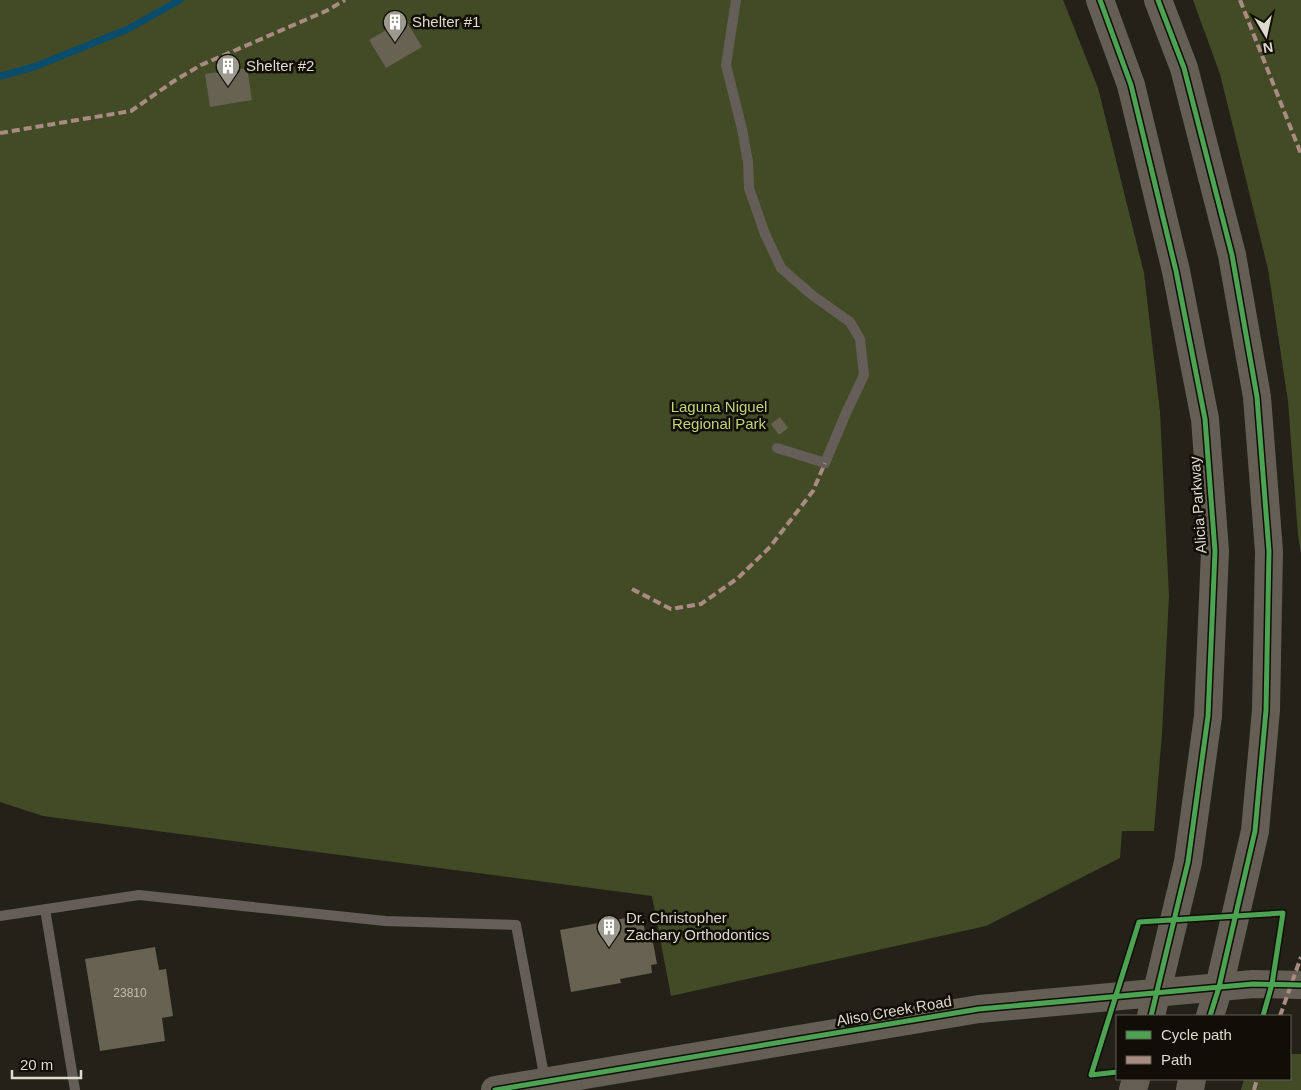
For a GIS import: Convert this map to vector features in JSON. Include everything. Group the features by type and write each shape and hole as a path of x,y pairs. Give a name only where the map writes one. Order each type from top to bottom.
{"main road":[{"name":"Alicia Parkway","path":"1100,0 1132,85 1176,271 1205,420 1215,551 1208,716 1188,862 1154,1004"},
{"path":"1158,0 1184,68 1232,255 1257,398 1269,551 1266,710 1255,831 1219,987 1210,1015"},
{"name":"Aliso Creek Road","path":"495,1090 546,1086 979,1009 1154,1004 1219,987 1253,984 1301,985"}],"lane":[{"path":"736,0 726,65 742,129 749,188 764,234 781,268 812,295 850,322 860,340 864,362 864,375 825,463 776,448"},
{"path":"0,916 139,895 385,921 516,924 546,1086"},
{"path":"45,909 75,1090"}],"green space":[{"name":"Laguna Niguel Regional Park","path":"0,0 1063,0 1098,88 1144,273 1160,412 1169,596 1162,733 1154,831 1122,831 1120,858 986,926 671,996 652,896 43,816 0,802"},
{"path":"1193,0 1301,0 1301,554 1288,401 1268,269 1220,74"},
{"path":"1291,1054 1301,1054 1301,1090 1241,1090 1244,1080 1291,1080"}],"building":[{"name":"Shelter #1","path":"405,19 422,47 386,68 369,40"},
{"name":"Shelter #2","path":"247,68 252,100 210,107 205,74"},
{"path":"780,417 788,428 779,435 771,424"},
{"name":"Dr. Christopher Zachary Orthodontics","path":"642,915 645,932 651,931 657,964 651,965 652,973 620,979 621,983 571,992 560,930"},
{"path":"155,947 159,970 166,969 173,1016 162,1018 165,1041 100,1051 85,959"}],"waterway":[{"path":"0,76 34,67 128,29 180,0"}],"marked path":[{"path":"0,133 131,111 201,65 326,11 345,0"},
{"path":"1240,0 1301,154"},
{"path":"632,589 671,609 701,604 738,578 770,547 813,491 825,463"},
{"path":"1280,1015 1301,957"},
{"path":"1254,1090 1257,1080"}],"cycle path":[{"path":"1100,0 1131,85 1176,271 1205,419 1215,551 1208,716 1188,862 1151,1015"},
{"path":"1158,0 1184,68 1232,255 1257,397 1269,551 1266,710 1255,831 1219,987 1210,1015"},
{"path":"1116,1072 1091,1075 1139,922 1283,913 1272,984 1263,1015"},
{"path":"495,1090 979,1009 1253,984 1301,985"}],"place":[{"name":"Shelter #1","path":"395,43"},
{"name":"Shelter #2","path":"228,87"},
{"name":"Dr. Christopher Zachary Orthodontics","path":"609,948"}]}
